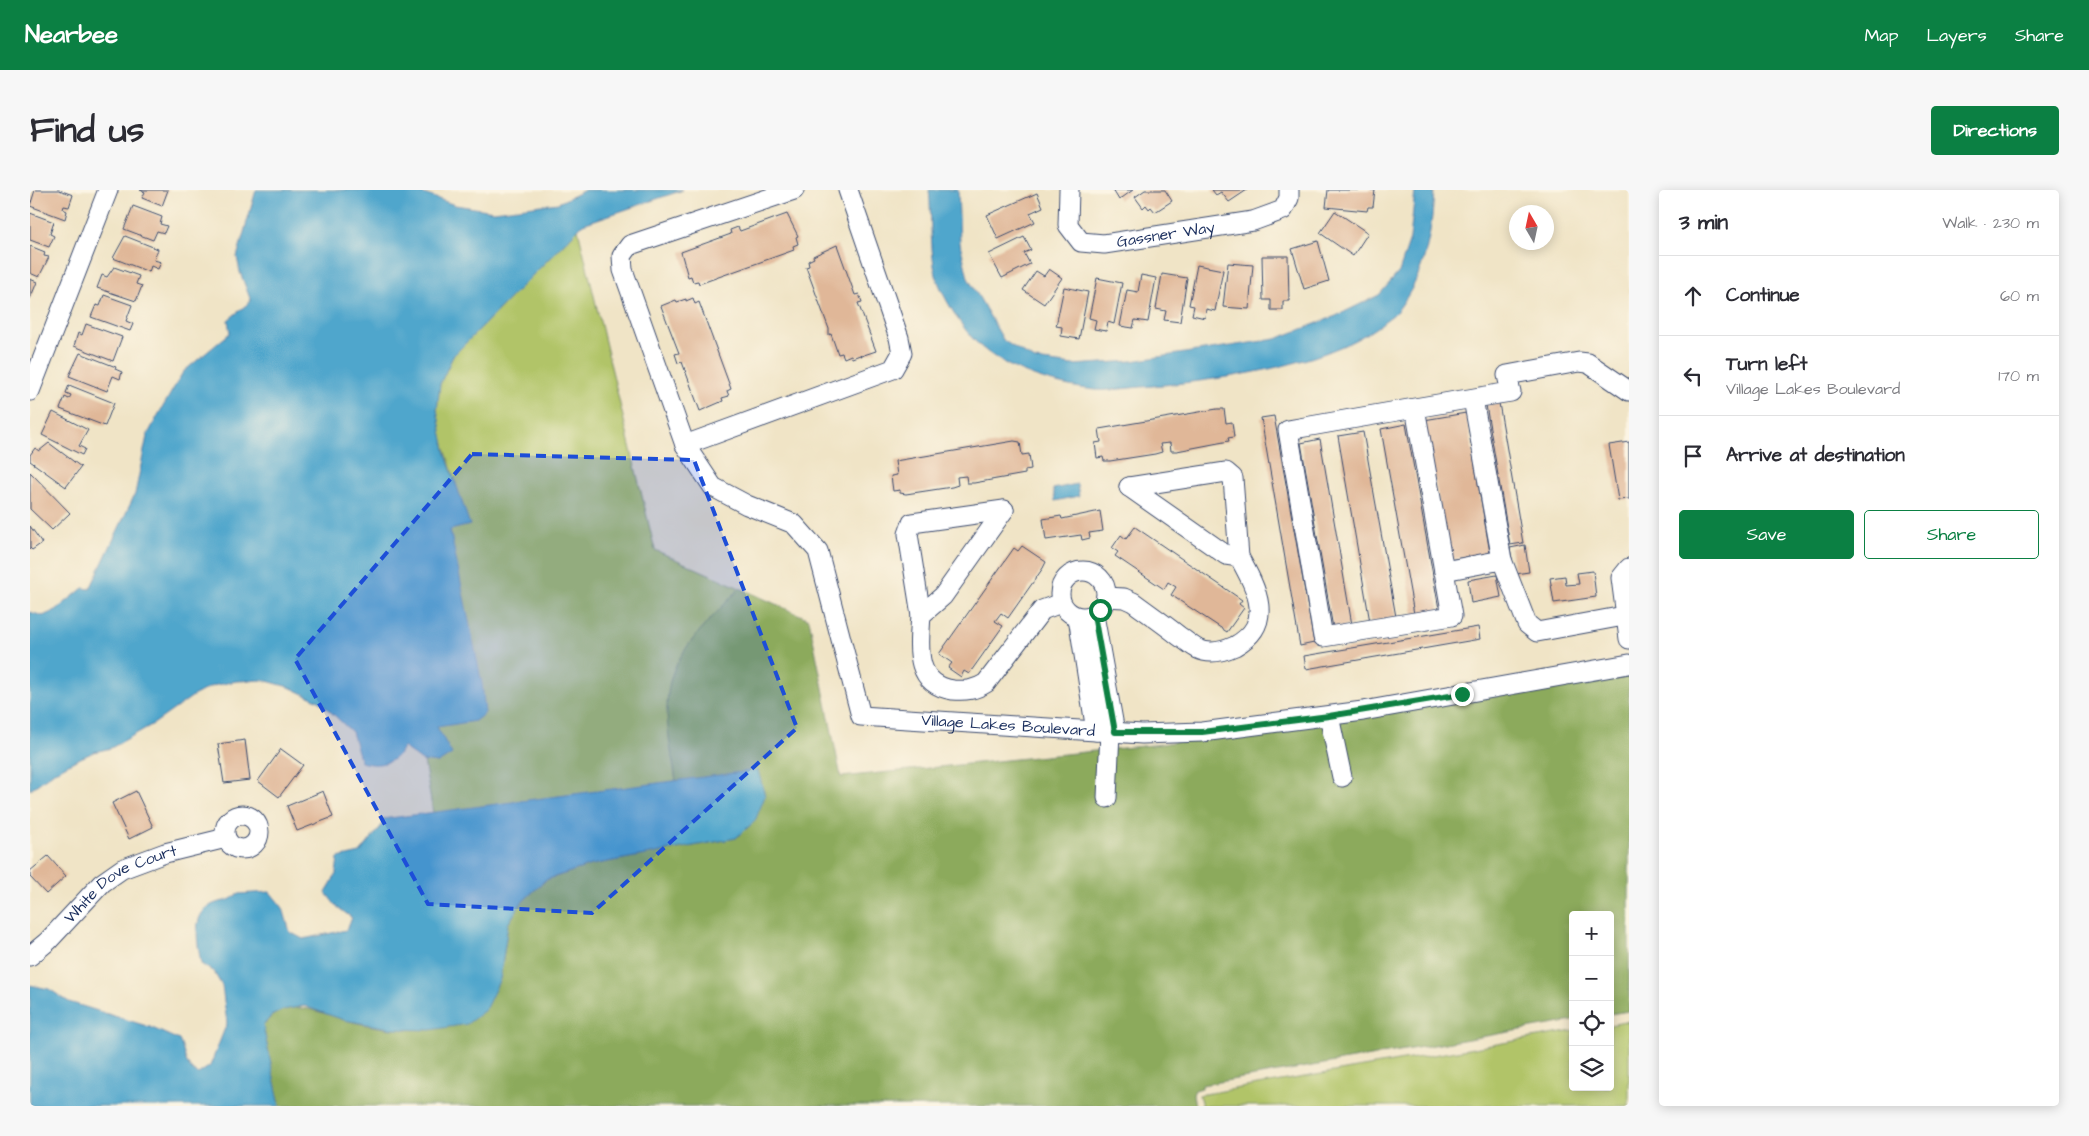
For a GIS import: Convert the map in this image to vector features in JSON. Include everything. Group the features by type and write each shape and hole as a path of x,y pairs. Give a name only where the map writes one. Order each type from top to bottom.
{"street":[{"path":"30,391 108,190"},
{"path":"794,190 630,245 622,256 623,270 685,445 893,369 902,353 900,338 848,190"},
{"name":"Gassner Way","path":"1069,190 1068,225 1081,242 1104,244 1254,221 1283,210 1289,198 1289,190"},
{"path":"1415,408 1452,616 1324,637 1288,430 1415,408 1472,399 1510,392 1507,375 1579,362 1588,363 1626,382"},
{"path":"1472,399 1502,560 1527,624 1532,630 1537,632 1626,611"},
{"name":"Village Lakes Boulevard","path":"685,445 713,487 747,505 794,524 818,551 861,716 1107,732 1202,732 1329,716 1629,664"},
{"path":"1106,596 1124,598 1133,602 1198,650 1223,652 1244,640 1254,631 1259,616 1259,602 1255,585 1239,557 1233,478 1230,474 1226,472 1129,487 1226,555 1239,557"},
{"path":"921,615 943,596 1004,510 912,523 908,534 921,615 919,646 922,665 927,677 942,688 961,691 976,689 986,683 1042,610 1062,603"},
{"path":"1444,571 1502,560"},
{"path":"1629,568 1621,578 1629,639"},
{"path":"1076,572 1091,573 1098,576 1103,582 1106,596 1104,604 1086,616 1071,614 1062,603 1061,588 1069,576 1076,572"},
{"path":"1086,616 1107,732 1107,798"},
{"path":"1329,716 1342,777"},
{"name":"White Dove Court","path":"30,956 48,941 102,883 122,870 165,853 226,838"}],"highlighted area":[{"path":"472,454 694,460 797,728 592,913 428,904 295,659"}],"green space":[{"path":"578,229 655,550 740,588 691,642 667,708 676,781 433,813 424,761 438,763 451,754 436,727 455,556 450,530 469,525 443,442 437,410 440,384 453,356"},
{"path":"740,588 809,619 841,777 1162,744 1629,662 1629,1011 1614,1013 1614,911 1569,911 1569,1022 1202,1085 1202,1088 1195,1090 1193,1094 1195,1106 280,1106 263,1026 272,1016 290,1008 300,1008 367,1025 392,1029 398,1027 500,979 508,924 522,902 546,880 591,865 736,838 755,821 758,770 676,781 667,714 669,688 677,663 692,640"},
{"path":"1629,1021 1629,1106 1202,1106 1199,1095 1569,1032 1569,1091 1614,1091 1614,1024"}],"water":[{"path":"256,190 413,190 455,205 494,211 558,203 585,190 683,190 583,224 453,356 440,384 437,410 446,455 470,525 450,530 482,684 485,713 475,721 437,727 452,754 438,763 422,761 403,747 400,753 391,761 379,764 361,762 352,732 319,701 289,687 263,680 237,681 212,686 193,696 155,723 111,748 94,752 76,760 54,772 30,790 30,612 43,616 56,610 83,588 90,589 135,494 147,436 157,417 183,372 230,333 228,320 251,301 240,272 237,257"},
{"path":"929,190 958,190 960,243 968,278 1004,341 1035,360 1073,365 1132,361 1276,339 1336,316 1379,295 1399,272 1410,239 1415,190 1434,190 1429,238 1425,254 1407,298 1395,313 1356,340 1328,352 1265,370 1200,381 1101,390 1064,385 1015,369 987,352 975,341 950,306 936,274 932,251"},
{"path":"1077,484 1079,496 1055,501 1053,489"},
{"path":"758,770 765,796 755,821 736,838 591,865 545,880 522,902 508,924 500,979 485,1010 467,1024 430,1030 395,1029 344,1020 304,1006 283,1010 271,1016 263,1026 280,1106 30,1106 30,985 49,989 69,1002 150,1027 179,1040 187,1064 198,1074 210,1066 227,1023 222,986 214,972 201,964 197,929 202,913 207,907 230,900 237,894 270,892 283,908 290,932 303,939 346,930 352,918 336,906 326,893 336,874 338,858 360,853 383,824 382,819"}],"building":[{"path":"35,190 59,190 73,195 69,207 64,206 63,209 67,211 65,219 30,206"},
{"path":"140,190 168,190 162,206 142,198 145,192"},
{"path":"1113,190 1133,190 1119,200"},
{"path":"1145,190 1165,190 1172,201 1155,212 1146,205 1143,208 1135,197"},
{"path":"1212,190 1247,190 1229,202 1221,192 1216,195"},
{"path":"1328,190 1375,190 1373,207 1368,207 1367,211 1326,207"},
{"path":"1037,193 1043,207 1030,213 1035,222 998,239 987,215"},
{"path":"133,206 162,217 160,224 167,226 164,233 157,231 153,240 124,229"},
{"path":"1335,211 1368,233 1353,256 1320,233"},
{"path":"30,213 54,222 50,234 54,236 49,247 30,240"},
{"path":"787,214 798,236 796,237 798,244 793,246 794,250 699,284 698,281 693,282 691,276 688,277 681,252 731,234 730,230 738,227 740,231"},
{"path":"125,236 158,249 154,260 161,262 158,269 151,266 149,272 113,258"},
{"path":"1024,237 1031,250 1024,253 1030,264 1002,278 989,254"},
{"path":"1318,241 1329,281 1304,289 1292,249"},
{"path":"837,245 855,295 859,294 862,302 858,303 876,351 852,358 851,355 844,358 842,353 838,354 831,334 829,335 829,329 806,267 809,266 808,261 814,258 813,256"},
{"path":"30,246 45,252 44,256 49,257 39,277 30,273"},
{"path":"1262,256 1288,256 1289,301 1283,301 1283,310 1271,310 1271,300 1263,300"},
{"path":"1228,263 1253,265 1249,309 1223,307"},
{"path":"1197,265 1223,270 1215,311 1206,309 1205,318 1192,315 1194,306 1189,305"},
{"path":"114,267 139,276 136,284 142,286 136,301 97,288 102,275 107,277"},
{"path":"1049,269 1062,278 1044,304 1023,290 1036,271 1044,276"},
{"path":"1162,274 1187,278 1180,322 1164,320 1166,311 1156,309"},
{"path":"1141,275 1156,278 1148,322 1135,320 1133,328 1120,326 1127,290 1138,292"},
{"path":"1097,278 1122,283 1114,324 1108,322 1106,331 1094,329 1096,320 1089,318"},
{"path":"30,279 37,282 30,299"},
{"path":"1064,287 1088,292 1079,339 1061,336 1062,327 1056,326"},
{"path":"104,295 132,305 126,321 133,324 130,331 91,317 96,305 100,306"},
{"path":"693,298 695,304 699,302 731,389 727,391 729,396 722,398 723,401 700,411 682,362 678,363 675,354 679,353 661,306 676,300 677,302 686,299 686,301"},
{"path":"86,324 122,337 113,361 74,346 78,333 82,335"},
{"path":"80,353 116,367 115,369 122,372 120,379 113,376 107,391 69,376"},
{"path":"69,385 114,403 105,426 60,409 65,397 69,399 71,395 66,393"},
{"path":"1499,403 1523,543 1510,545 1486,405"},
{"path":"1224,409 1226,423 1232,422 1234,437 1228,438 1229,441 1177,451 1171,451 1170,443 1160,444 1162,452 1155,454 1110,461 1104,461 1103,457 1097,458 1095,443 1101,442 1099,429"},
{"path":"53,412 88,430 79,446 85,449 82,455 42,435"},
{"path":"1466,413 1490,553 1449,560 1424,420"},
{"path":"1274,416 1314,643 1300,646 1261,418"},
{"path":"1406,424 1439,609 1414,614 1381,429"},
{"path":"1363,432 1396,617 1370,622 1338,436"},
{"path":"1320,439 1352,625 1333,628 1301,443"},
{"path":"1014,441 1020,442 1022,455 1029,454 1031,469 1025,470 1025,474 974,483 967,483 966,476 957,477 958,485 952,487 906,494 900,493 900,490 893,491 891,476 897,475 895,461"},
{"path":"1629,442 1629,499 1618,500 1609,445"},
{"path":"49,443 81,467 66,487 30,461 30,455 35,448 39,451"},
{"path":"30,472 70,513 52,530 30,509"},
{"path":"1100,511 1103,531 1089,533 1090,538 1082,540 1081,535 1046,540 1043,519 1061,516 1062,519"},
{"path":"30,526 42,543 32,550 30,548"},
{"path":"1135,527 1242,600 1239,604 1244,608 1227,632 1171,595 1176,587 1168,582 1164,589 1115,556 1118,552 1112,548 1121,535 1126,539"},
{"path":"1525,545 1529,572 1515,574 1510,548"},
{"path":"1022,546 1046,562 1008,618 1001,613 995,621 1003,626 969,674 964,671 961,677 948,668 952,663 939,654 1014,548 1018,551"},
{"path":"1593,571 1596,597 1554,603 1550,578 1565,576 1566,585 1579,584 1577,573"},
{"path":"1497,575 1501,597 1471,603 1468,580"},
{"path":"1478,627 1480,639 1306,669 1304,656"},
{"path":"245,740 250,780 224,783 218,744"},
{"path":"281,749 303,765 279,797 258,781"},
{"path":"136,791 153,827 129,839 112,803"},
{"path":"323,791 333,817 297,831 287,806"},
{"path":"48,856 66,876 46,894 30,877 30,871"}],"route":[{"path":"1100,610 1094,615 1115,732 1142,734 1202,732 1329,716 1462,694"}]}
